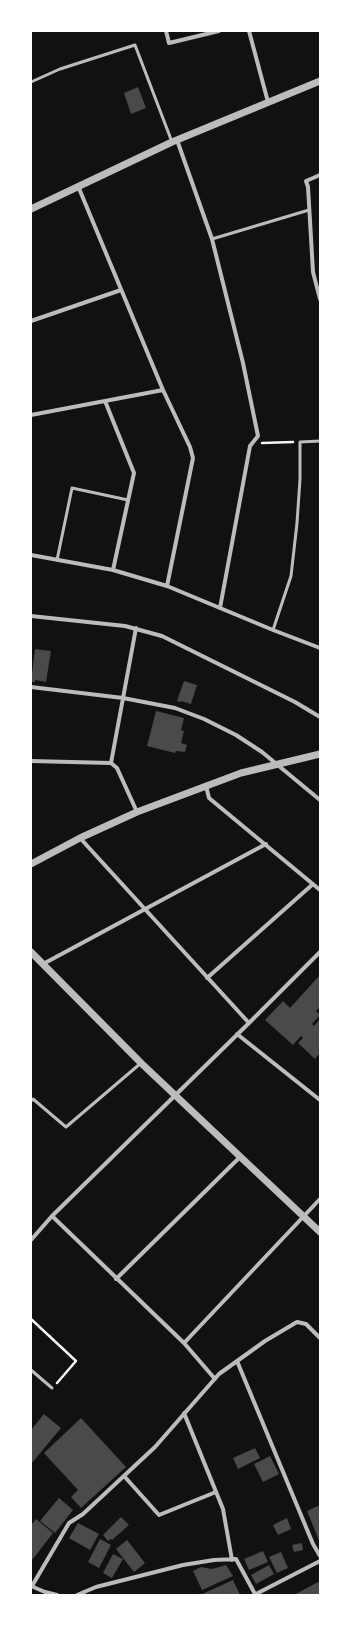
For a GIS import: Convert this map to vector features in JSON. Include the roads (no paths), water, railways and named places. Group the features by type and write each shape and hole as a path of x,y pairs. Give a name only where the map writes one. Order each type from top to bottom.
{"street":[{"path":"166,31 169,43 219,31"},
{"path":"249,31 268,102"},
{"path":"31,209 175,141 320,81"},
{"path":"175,141 212,239 243,363 258,436 250,446 220,608"},
{"path":"320,175 306,181 308,187 313,272 320,299"},
{"path":"78,186 121,290 190,447 193,458 167,586"},
{"path":"31,321 121,290"},
{"path":"31,415 164,390"},
{"path":"105,401 134,473 113,570"},
{"path":"31,555 113,570 167,586 320,648"},
{"path":"31,616 110,624 136,628 162,636 295,702 320,717"},
{"path":"111,763 136,628"},
{"path":"31,687 123,698 176,708 204,719 236,735 277,764 320,800"},
{"path":"31,864 80,838 136,812 241,773 320,754"},
{"path":"31,760 111,763 117,768 136,812"},
{"path":"206,786 208,798 266,844 320,890"},
{"path":"80,838 249,1023"},
{"path":"43,964 146,910 266,844"},
{"path":"208,978 313,884"},
{"path":"31,952 141,1063 320,1232"},
{"path":"31,1240 52,1216 320,952"},
{"path":"238,1034 320,1100"},
{"path":"116,1279 240,1157"},
{"path":"184,1343 320,1199"},
{"path":"52,1216 184,1343 215,1379"},
{"path":"57,1595 31,1586 69,1523 83,1514 155,1447 215,1379 265,1341 297,1322 306,1324 320,1338"},
{"path":"237,1361 313,1544 320,1556"},
{"path":"184,1414 223,1509 232,1560"},
{"path":"124,1476 158,1515 216,1492"},
{"path":"77,1595 96,1587 183,1565 214,1560 236,1560 255,1595 320,1561"},
{"path":"40,1595 45,1592"}],"lane":[{"path":"31,82 60,69 134,45 175,141"},
{"path":"212,239 309,210"},
{"path":"273,630 291,576 300,479 300,442 320,441"},
{"path":"56,560 72,488 128,500"},
{"path":"31,1101 33,1099 66,1127 141,1063"},
{"path":"31,1370 52,1388"}]}
